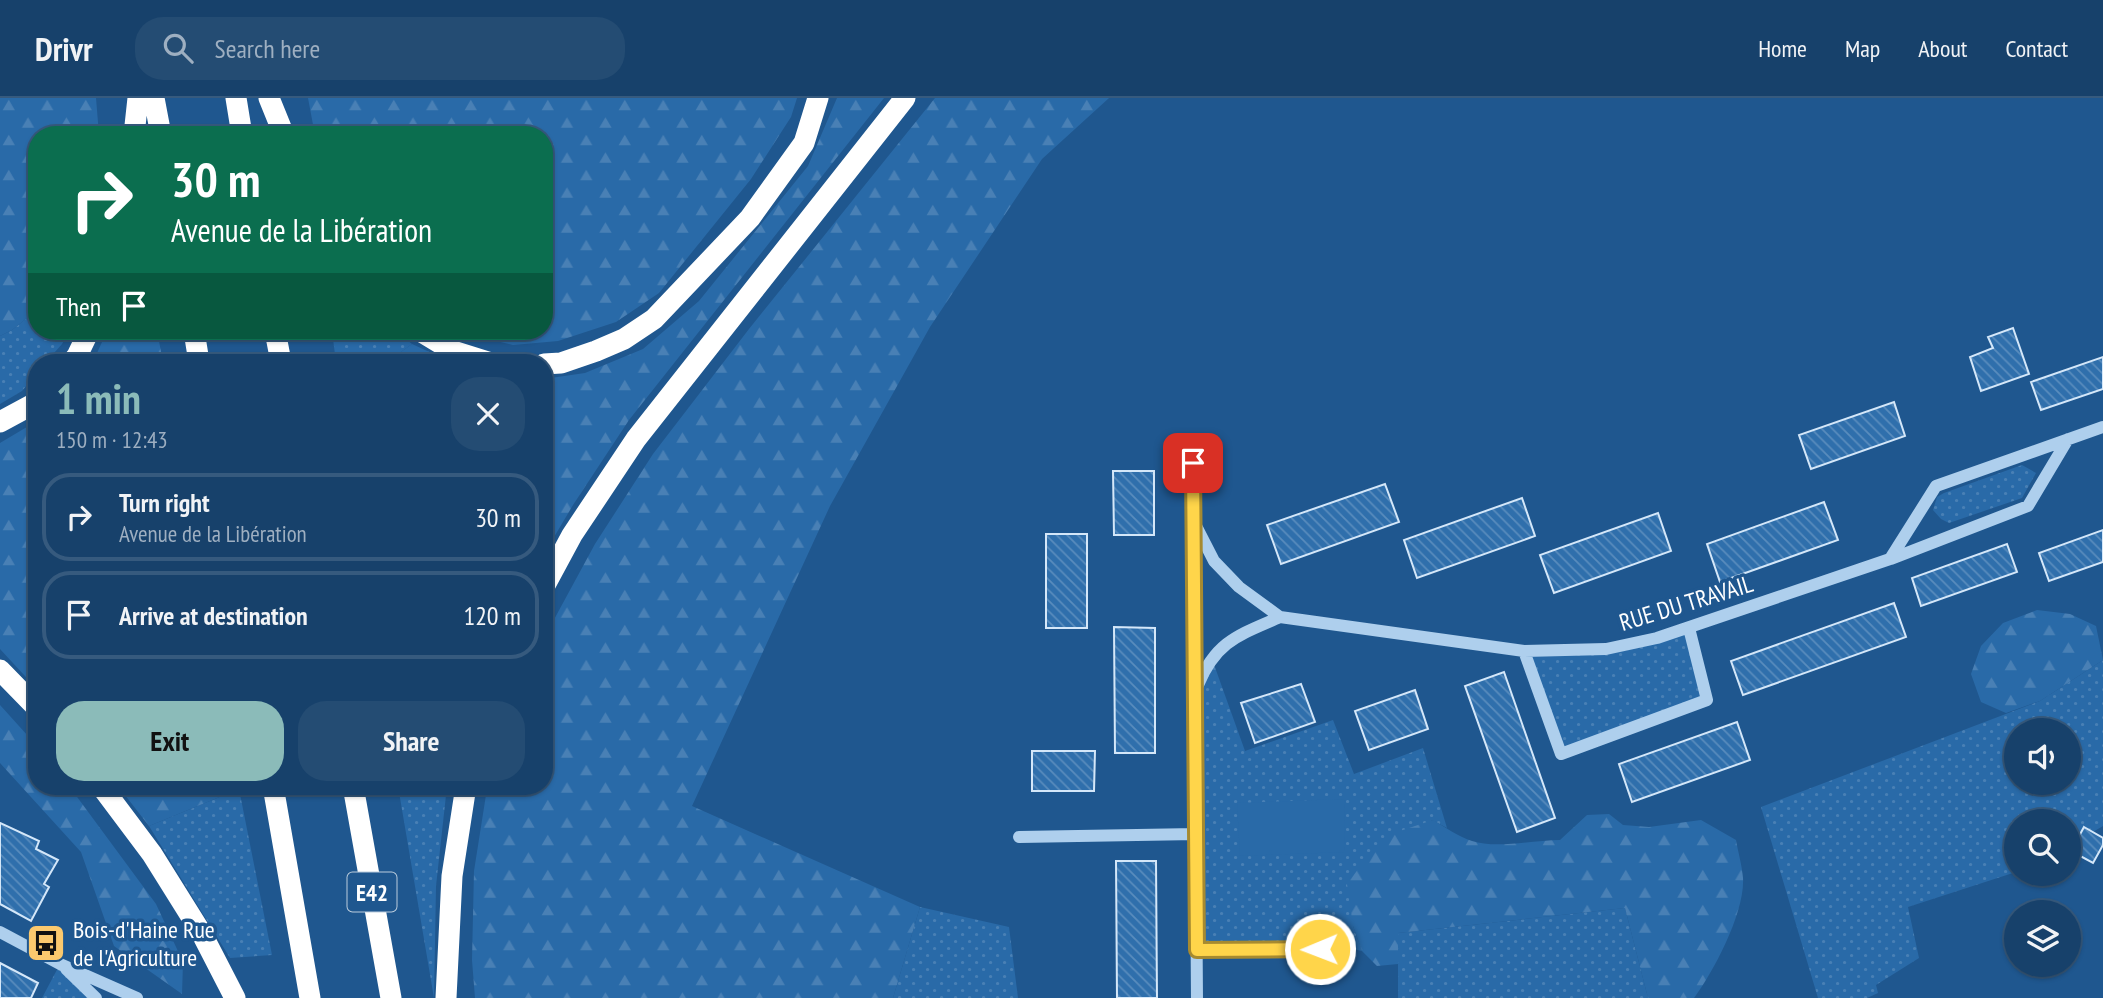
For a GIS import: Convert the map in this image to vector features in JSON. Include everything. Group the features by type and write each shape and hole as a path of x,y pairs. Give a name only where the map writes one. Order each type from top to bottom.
{"highway":[{"path":"135,126 138,98"},
{"path":"155,98 160,126"},
{"path":"236,98 241,126"},
{"path":"269,98 280,126"},
{"path":"553,364 596,352 624,339 654,319 750,218 804,143 818,98"},
{"path":"553,570 572,535 636,439 905,98"},
{"path":"435,340 463,354"},
{"path":"0,422 28,407"},
{"path":"0,670 28,699"},
{"path":"108,795 152,855 202,934 233,992"},
{"path":"275,795 310,998"},
{"name":"E42","path":"355,795 391,998"},
{"path":"446,998 452,876 465,795"}],"street":[{"path":"1890,559 1936,486 2103,427"},
{"name":"RUE DU TRAVAIL","path":"1194,522 1214,561 1239,587 1280,617 1524,651 1606,649 1689,628 1890,559 2028,506 2068,439"},
{"path":"1193,463 1197,998"},
{"path":"1195,693 1206,667 1225,643 1280,617"},
{"path":"1524,651 1561,754 1707,700 1689,628"},
{"path":"1018,837 1196,834"},
{"path":"0,932 60,964 136,998"},
{"path":"1197,950 1345,948"},
{"path":"60,964 96,998"}],"green space":[{"path":"0,98 96,98 98,126 28,126 28,317 0,336"},
{"path":"308,98 797,98 791,117 751,179 659,293 616,322 558,341 513,345 492,340 553,340 553,126 313,126"},
{"path":"837,98 884,98 629,420 553,539 553,378 585,373 643,349 699,301 808,166"},
{"path":"935,98 1109,98 1042,159 930,327 830,506 692,806 920,907 893,998 475,998 472,960 474,871 486,795 553,795 553,621 595,544 653,454 749,329"},
{"path":"28,317 28,340 64,340 53,354 28,354 28,384 22,391 0,404 0,336"},
{"path":"103,340 159,340 161,354 97,354"},
{"path":"333,340 407,340 412,344 398,354 335,354"},
{"path":"412,344 434,354 398,354"},
{"path":"28,426 28,679 0,649 0,443"},
{"path":"2022,465 2036,473 2022,498 1949,523 1933,510 1937,497 1944,493"},
{"path":"2037,610 2070,614 2096,626 2103,660 2040,701 2006,713 1981,702 1971,674 1981,646 2003,623"},
{"path":"1689,628 1707,700 1561,754 1524,651 1606,649"},
{"path":"1212,659 1245,751 1333,720 1354,774 1423,748 1447,828 1432,820 1353,926 1362,951 1343,947 1197,950 1195,693"},
{"path":"2103,660 2103,826 2081,839 2081,809 2004,809 2004,876 1908,907 1919,958 1876,985 1878,993 1867,998 1818,998 1761,807 2040,701"},
{"path":"0,705 28,736 28,794 0,763"},
{"path":"29,795 76,795 156,904 183,962 182,994 114,946 81,852"},
{"path":"125,795 224,795 149,826"},
{"path":"224,795 240,795 272,955 230,958 149,826"},
{"path":"400,795 446,795 436,886 434,998"},
{"path":"1344,799 1345,852 1240,856 1237,803"},
{"path":"1609,814 1623,825 1649,827 1701,820 1736,840 1743,878 1739,907 1727,941 1694,998 1648,998 1625,908 1398,933 1398,964 1377,966 1362,951 1353,926 1347,884 1368,856 1397,832 1433,820 1462,837 1482,843 1560,840 1587,815"},
{"path":"920,907 1009,927 1018,998 893,998"},
{"path":"1625,908 1648,998 1398,998 1398,933"},
{"path":"60,964 96,998 42,998"}],"building":[{"path":"2013,328 2029,374 1981,391 1970,357 1993,348 1988,337"},
{"path":"2103,357 2103,389 2041,410 2031,382"},
{"path":"1894,402 1905,436 1811,469 1799,435"},
{"path":"1113,471 1154,471 1154,535 1114,535"},
{"path":"1385,484 1399,522 1281,564 1267,525"},
{"path":"1522,498 1535,536 1417,578 1404,540"},
{"path":"1824,502 1838,540 1720,582 1707,544"},
{"path":"1658,513 1671,551 1554,593 1540,555"},
{"path":"2103,530 2103,562 2049,581 2039,553"},
{"path":"1046,534 1087,534 1087,628 1046,628"},
{"path":"2007,544 2017,572 1921,606 1912,578"},
{"path":"1894,603 1906,637 1743,695 1731,661"},
{"path":"1114,627 1155,628 1155,753 1115,753"},
{"path":"1504,672 1555,818 1517,832 1465,686"},
{"path":"1301,684 1315,722 1255,743 1241,703"},
{"path":"1415,690 1428,729 1369,750 1355,711"},
{"path":"1737,722 1750,760 1632,802 1619,764"},
{"path":"1032,751 1095,751 1094,791 1032,791"},
{"path":"0,823 39,841 36,849 58,860 44,884 49,887 31,921 0,904"},
{"path":"2084,827 2103,838 2103,845 2093,863 2081,856 2081,833"},
{"path":"1116,861 1156,861 1157,998 1117,998"},
{"path":"0,963 38,983 31,998 0,998"}],"place":[{"name":"Bois-d'Haine Rue de l'Agriculture","path":"46,943"}],"route":[{"path":"1193,463 1197,950 1320,949"}]}
